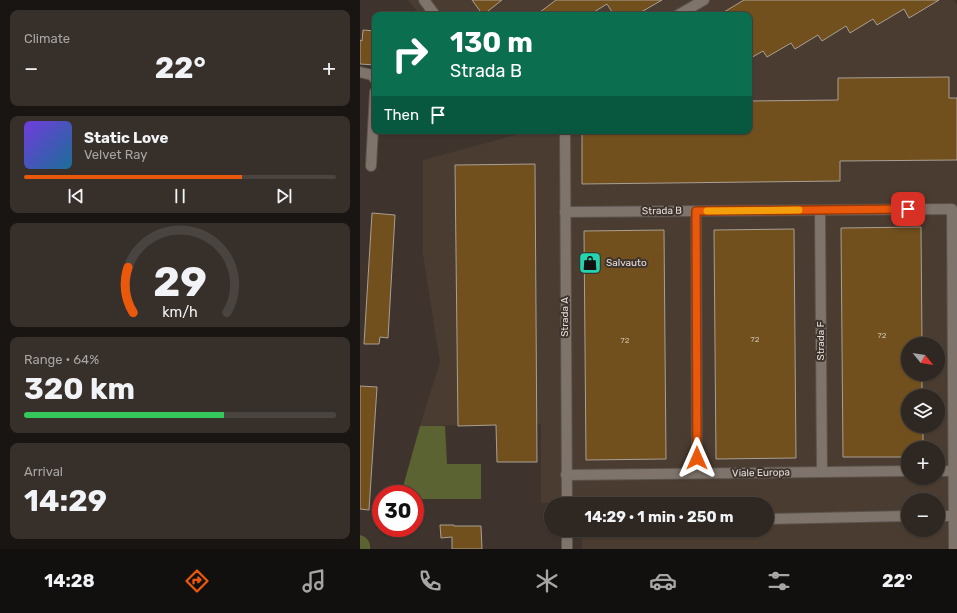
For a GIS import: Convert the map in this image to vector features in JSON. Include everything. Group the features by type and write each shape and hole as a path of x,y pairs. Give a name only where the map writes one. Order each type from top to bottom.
{"street":[{"path":"424,0 433,12"},
{"path":"683,12 704,0"},
{"path":"360,72 372,75"},
{"path":"371,166 373,134"},
{"name":"Strada A","path":"565,134 566,497"},
{"name":"Strada B","path":"565,212 952,209 954,471"},
{"name":"Strada F","path":"820,210 822,472"},
{"path":"696,211 697,473"},
{"name":"Viale Europa","path":"566,475 901,471"},
{"path":"945,471 954,471 954,549"},
{"path":"774,519 901,516"},
{"path":"945,516 954,516"},
{"path":"567,537 567,549"}],"shaded area":[{"path":"408,0 954,0 957,5 957,549 582,549 582,537 774,537 774,497 544,497 544,503 541,503 541,424 420,426 440,362 423,255 423,160 519,134 752,134 752,12 418,12"}],"green space":[{"path":"420,426 445,426 447,464 481,464 481,499 424,499 424,485 404,485"},
{"path":"360,535 368,540 370,549 360,549"}],"building":[{"path":"472,0 502,0 487,12 481,12"},
{"path":"556,0 662,0 641,12 612,12 607,4 594,12 540,12"},
{"path":"744,0 939,0 909,18 904,9 877,25 873,19 850,33 846,26 822,41 818,35 795,49 791,43 767,57 763,51 752,57 752,12 724,12"},
{"path":"363,30 372,31 372,65 360,64 360,40 362,41"},
{"path":"949,77 949,98 957,98 957,160 840,161 840,181 582,184 582,134 752,134 752,101 838,100 838,78"},
{"path":"535,164 537,462 497,462 496,425 458,426 455,165"},
{"path":"372,213 395,215 388,338 380,337 379,344 364,344"},
{"path":"921,227 922,337 901,337 901,381 922,381 922,389 901,389 901,433 923,433 923,441 901,441 901,457 843,457 841,228"},
{"path":"794,229 796,458 716,459 714,230"},
{"path":"664,230 666,459 586,460 584,231"},
{"path":"360,386 377,387 369,510 360,509"},
{"path":"440,525 481,526 482,549 452,549 452,537 441,538"}],"slow traffic":[{"path":"707,211 799,210"}],"place":[{"name":"Salvauto","path":"590,263"}],"route":[{"path":"697,458 696,211 908,209"}]}
